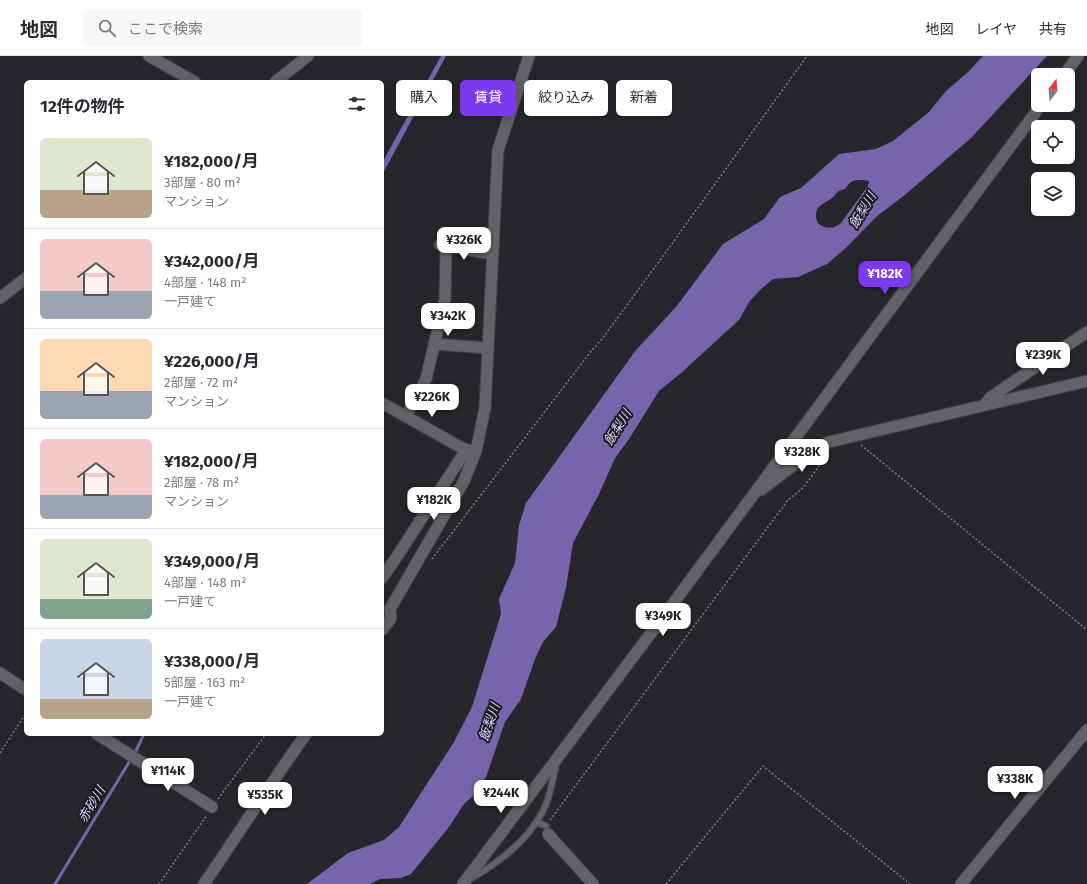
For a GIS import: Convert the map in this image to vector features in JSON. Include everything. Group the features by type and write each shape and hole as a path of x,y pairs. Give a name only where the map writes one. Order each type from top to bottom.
{"street":[{"path":"149,56 191,80"},
{"path":"278,80 308,56"},
{"path":"384,627 391,618 390,609 464,481 471,451 485,408 498,150 529,56"},
{"path":"1069,68 1078,56"},
{"path":"464,883 1036,112"},
{"path":"406,416 426,379 446,293 443,246 492,254"},
{"path":"0,298 24,280"},
{"path":"985,404 991,397 1087,332"},
{"path":"434,344 487,348"},
{"path":"748,500 795,464 829,442 1087,381"},
{"path":"384,404 471,451"},
{"path":"384,575 471,451"},
{"path":"0,673 24,689"},
{"path":"961,884 1087,730"},
{"path":"100,736 212,807"},
{"path":"204,884 305,736"},
{"path":"543,826 593,884"}],"lane":[{"path":"464,883 504,857 518,844 543,826 546,804 558,758"}],"path":[{"path":"432,559 606,333 807,56"},
{"path":"853,436 855,441 1087,630"},
{"path":"543,826 788,500 802,488 824,458"},
{"path":"0,753 24,716"},
{"path":"666,884 763,766 910,884"}],"water":[{"path":"441,56 446,56 433,80 428,80"},
{"name":"飯梨川","path":"983,56 1047,56 1036,68 1031,68 1031,73 971,138 906,194 876,217 847,247 827,264 798,277 773,279 749,302 739,320 659,391 629,439 615,458 599,494 573,543 566,588 556,627 543,642 535,659 521,699 505,722 486,777 474,795 464,804 449,827 411,874 401,878 380,879 370,884 307,884 348,853 384,840 399,827 454,742 472,707 501,614 499,599 515,563 519,525 526,503 636,350 676,307 723,244 764,219 780,197 801,188 839,154 876,149 893,141 929,112 946,91 968,72","holes":["858,180 869,181 868,186 838,226 829,228 821,226 818,223 816,220 816,212 818,209 839,191 845,189 851,182"]},
{"path":"408,116 414,116 384,171 384,159"}],"waterway":[{"name":"赤砂川","path":"134,755 143,736"},
{"name":"赤砂川","path":"55,884 131,759"}]}
